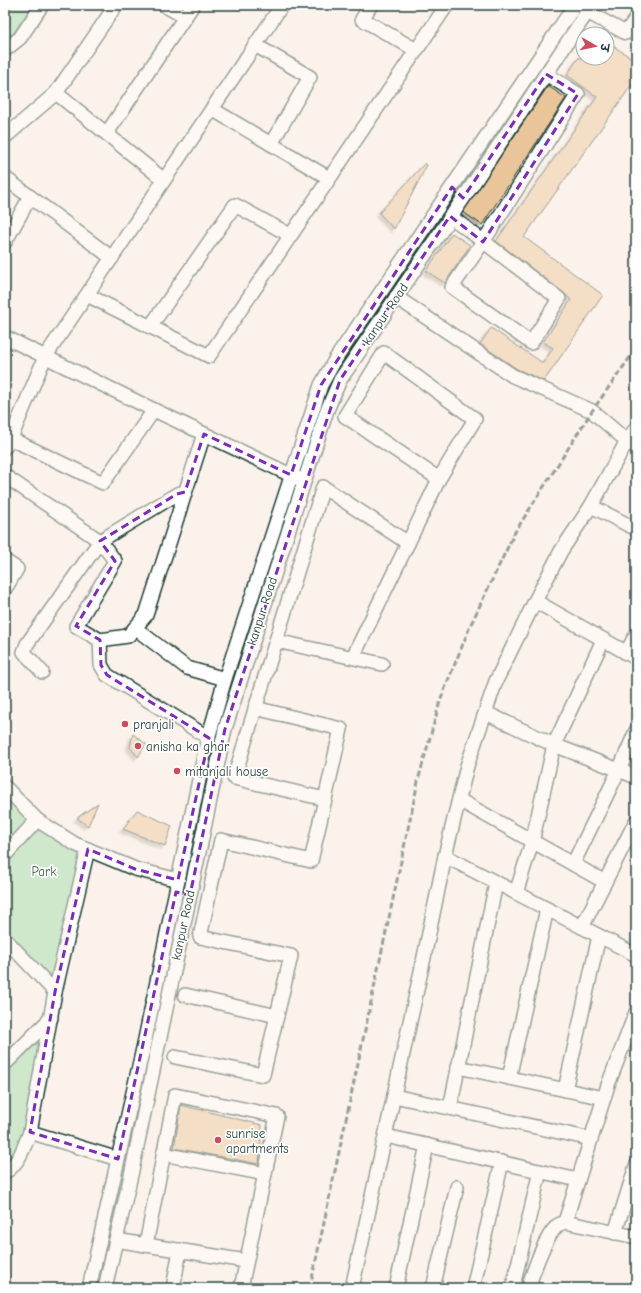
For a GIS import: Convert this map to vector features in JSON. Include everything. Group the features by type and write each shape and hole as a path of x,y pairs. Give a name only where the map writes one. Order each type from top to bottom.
{"street":[{"path":"5,50 20,38 42,5"},
{"path":"5,137 56,93 116,5"},
{"path":"164,5 185,17"},
{"path":"107,133 192,5"},
{"path":"154,410 104,483 7,440 45,356 282,5"},
{"path":"371,5 362,19 416,50"},
{"path":"86,295 209,356 446,5"},
{"path":"89,1288 144,1044 208,738 225,679 321,385 335,360 575,5"},
{"path":"589,8 626,33 636,18"},
{"name":"kanpur Road","path":"105,1288 131,1175 224,729 327,410 340,380 589,8"},
{"path":"255,45 310,77 271,144"},
{"path":"450,216 483,242 559,299 531,344 452,286 483,242 578,94 546,74"},
{"path":"56,93 164,180"},
{"path":"212,109 329,178"},
{"path":"5,178 112,258"},
{"path":"452,187 463,198"},
{"path":"5,242 30,197"},
{"path":"150,327 235,205 290,235"},
{"path":"396,297 513,376 592,412 631,444"},
{"path":"5,337 304,481"},
{"path":"353,657 439,479 475,419 384,353 345,416 439,479"},
{"path":"352,1288 386,1136 445,856 467,766 496,681 535,601 561,551 631,444 636,428"},
{"path":"5,476 100,541 115,561 76,626 100,640 128,636 146,614 204,434"},
{"path":"325,800 234,778 323,487 408,543"},
{"path":"42,672 24,652 27,644 100,541 177,494 185,492"},
{"path":"591,506 636,529"},
{"path":"281,555 300,561"},
{"path":"5,561 17,569 5,588"},
{"path":"535,601 631,655 636,635"},
{"path":"135,628 187,668 225,679"},
{"path":"100,640 101,665 107,675 208,738"},
{"path":"516,893 532,842 554,745 603,640"},
{"path":"276,641 382,664"},
{"path":"175,1057 263,1075 291,956 200,937 221,840 311,861 341,729 255,708"},
{"path":"486,713 554,745 636,777"},
{"path":"573,864 619,770 636,731"},
{"path":"5,787 37,820 75,844 177,886 190,895"},
{"path":"459,800 605,882"},
{"path":"5,855 37,820"},
{"path":"582,927 636,821"},
{"path":"189,828 203,832"},
{"path":"6,1171 13,1166 20,1157 30,1132 55,992 88,849"},
{"path":"445,856 636,955"},
{"path":"450,1108 496,882"},
{"path":"509,1078 547,909"},
{"path":"565,1090 599,936"},
{"path":"5,939 55,992"},
{"path":"185,995 277,1016"},
{"path":"565,1222 604,1098 636,1012"},
{"path":"5,1064 51,1018"},
{"path":"458,1067 604,1098"},
{"path":"146,1245 175,1095 277,1116 241,1288"},
{"path":"394,1096 591,1140"},
{"path":"30,1132 118,1159"},
{"path":"386,1136 578,1180"},
{"path":"396,1288 427,1145"},
{"path":"163,1154 265,1174"},
{"path":"473,1288 502,1162"},
{"path":"614,1233 636,1166"},
{"path":"513,1286 540,1171"},
{"path":"433,1288 457,1187"},
{"path":"534,1288 530,1282 536,1263 557,1225 565,1222 636,1237"},
{"path":"116,1240 246,1261"},
{"path":"173,1288 180,1250"}],"highlighted area":[{"path":"546,74 578,94 483,242 450,216 340,380 225,729 190,895 176,892 118,1159 30,1132 55,992 88,849 135,869 178,880 209,738 107,675 101,665 100,640 76,626 115,561 100,541 177,494 185,492 204,434 291,475 321,385 452,187 463,198"}],"green space":[{"path":"5,5 32,5 14,32 5,40"},
{"name":"Park","path":"5,787 37,820 88,849 55,992 5,939"},
{"path":"49,1026 30,1132 5,1169 5,1069"}],"building":[{"path":"615,47 636,61 636,79 524,237 603,295 544,381 517,369 480,344 491,328 543,363 553,348 543,342 571,300 496,241 597,97 567,75 575,63 575,66 615,66"},
{"path":"548,86 566,98 482,225 463,212"},
{"path":"425,163 427,165 394,229 379,213"},
{"path":"452,233 470,245 445,283 426,271"},
{"name":"anisha ka ghar","path":"133,734 146,744 138,757 130,747"},
{"path":"98,803 88,826 77,818"},
{"path":"137,810 172,826 165,846 123,829"},
{"name":"sunrise apartments","path":"181,1105 262,1125 259,1164 174,1148"}],"railway":[{"path":"310,1288 419,777 441,698 471,624 515,532 592,411 636,349"}],"place":[{"name":"pranjali","path":"125,724"},
{"name":"anisha ka ghar","path":"138,746"},
{"name":"mitanjali house","path":"177,771"},
{"name":"sunrise apartments","path":"218,1140"}]}
